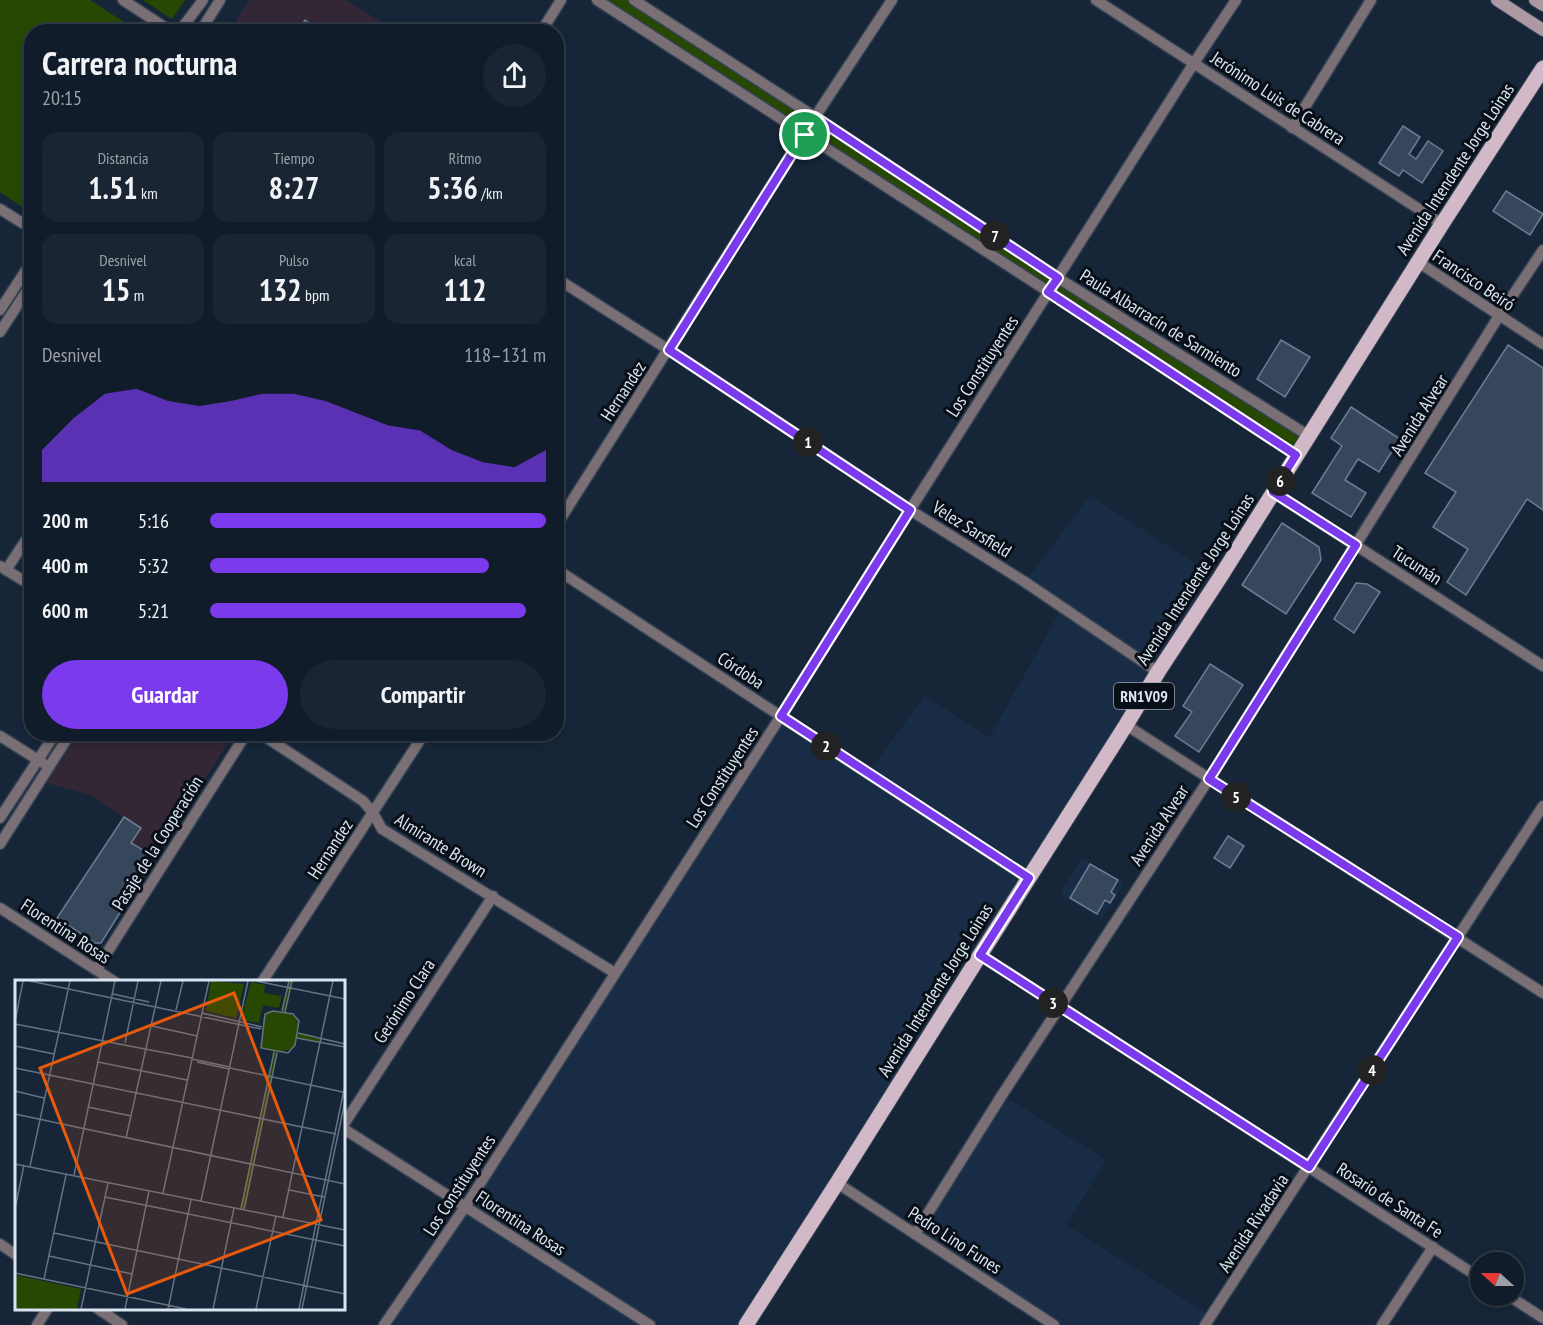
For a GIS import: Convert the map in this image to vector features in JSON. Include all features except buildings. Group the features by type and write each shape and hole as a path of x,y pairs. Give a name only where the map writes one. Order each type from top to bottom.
{"main road":[{"path":"1497,0 1543,30"},
{"path":"1535,0 1543,5"},
{"name":"Avenida Intendente Jorge Loinas","path":"746,1325 1543,68"}],"street":[{"path":"123,0 160,24"},
{"path":"185,24 202,0"},
{"path":"205,24 220,0"},
{"path":"545,24 561,0"},
{"name":"Paula Albarracín de Sarmiento","path":"597,0 1296,455"},
{"name":"Paula Albarracín de Sarmiento","path":"634,0 1058,278 1309,436"},
{"name":"Hernandez","path":"564,514 815,117 892,0"},
{"name":"Jerónimo Luis de Cabrera","path":"1096,0 1442,224"},
{"name":"Los Constituyentes","path":"384,1325 465,1207 781,716 1048,292 1236,0"},
{"path":"1292,128 1371,0"},
{"path":"0,209 24,225"},
{"name":"Avenida Alvear","path":"915,1234 1002,1095 1209,779 1499,316 1543,250"},
{"name":"Francisco Beiró","path":"1418,262 1543,344"},
{"path":"0,310 24,273"},
{"name":"Velez Sarsfield","path":"564,283 910,510 1025,582 1158,672"},
{"path":"0,332 24,295"},
{"name":"Tucumán","path":"1273,492 1543,666"},
{"path":"24,541 3,568 24,581"},
{"name":"Córdoba","path":"564,574 1029,878"},
{"path":"1126,726 1543,993"},
{"path":"0,736 48,767"},
{"path":"0,818 50,741"},
{"path":"0,844 65,741"},
{"name":"Pasaje de la Cooperación","path":"96,970 242,741"},
{"name":"Almirante Brown","path":"272,741 363,801 382,829 615,973"},
{"name":"Hernandez","path":"263,980 419,741"},
{"name":"Avenida Rivadavia","path":"1205,1325 1543,806"},
{"name":"Gerónimo Clara","path":"345,1122 493,896"},
{"name":"Florentina Rosas","path":"0,908 113,980"},
{"name":"Rosario de Santa Fe","path":"980,955 1470,1271"},
{"name":"Florentina Rosas","path":"345,1130 650,1325"},
{"name":"Pedro Lino Funes","path":"837,1183 1054,1325"},
{"path":"0,1244 15,1254"},
{"path":"1382,1325 1433,1247"},
{"path":"1524,1306 1543,1318"},
{"path":"37,1325 47,1310"},
{"path":"100,1310 122,1325"}],"shaded area":[{"path":"249,0 346,0 385,24 234,24"},
{"path":"1090,496 1219,579 746,1325 384,1325 781,716 868,773 925,696 989,738 1062,608 1025,582"},
{"path":"74,741 229,741 101,943 95,943 57,918 123,817 91,795 46,783"},
{"path":"1082,858 1124,883 1102,919 1060,894"},
{"path":"1002,1095 1106,1160 1066,1225 1211,1316 1205,1325 1054,1325 915,1234"}],"green space":[{"path":"0,0 90,0 127,24 24,24 24,208 0,192"},
{"path":"143,0 185,0 172,19"},
{"path":"597,0 634,0 1309,436 1296,455"}],"route":[{"path":"815,117 1058,278 1048,292 1296,455 1273,492 1356,545 1209,779 1458,937 1309,1167 980,955 1029,878 781,716 910,510 669,350 805,135 815,117"}]}
